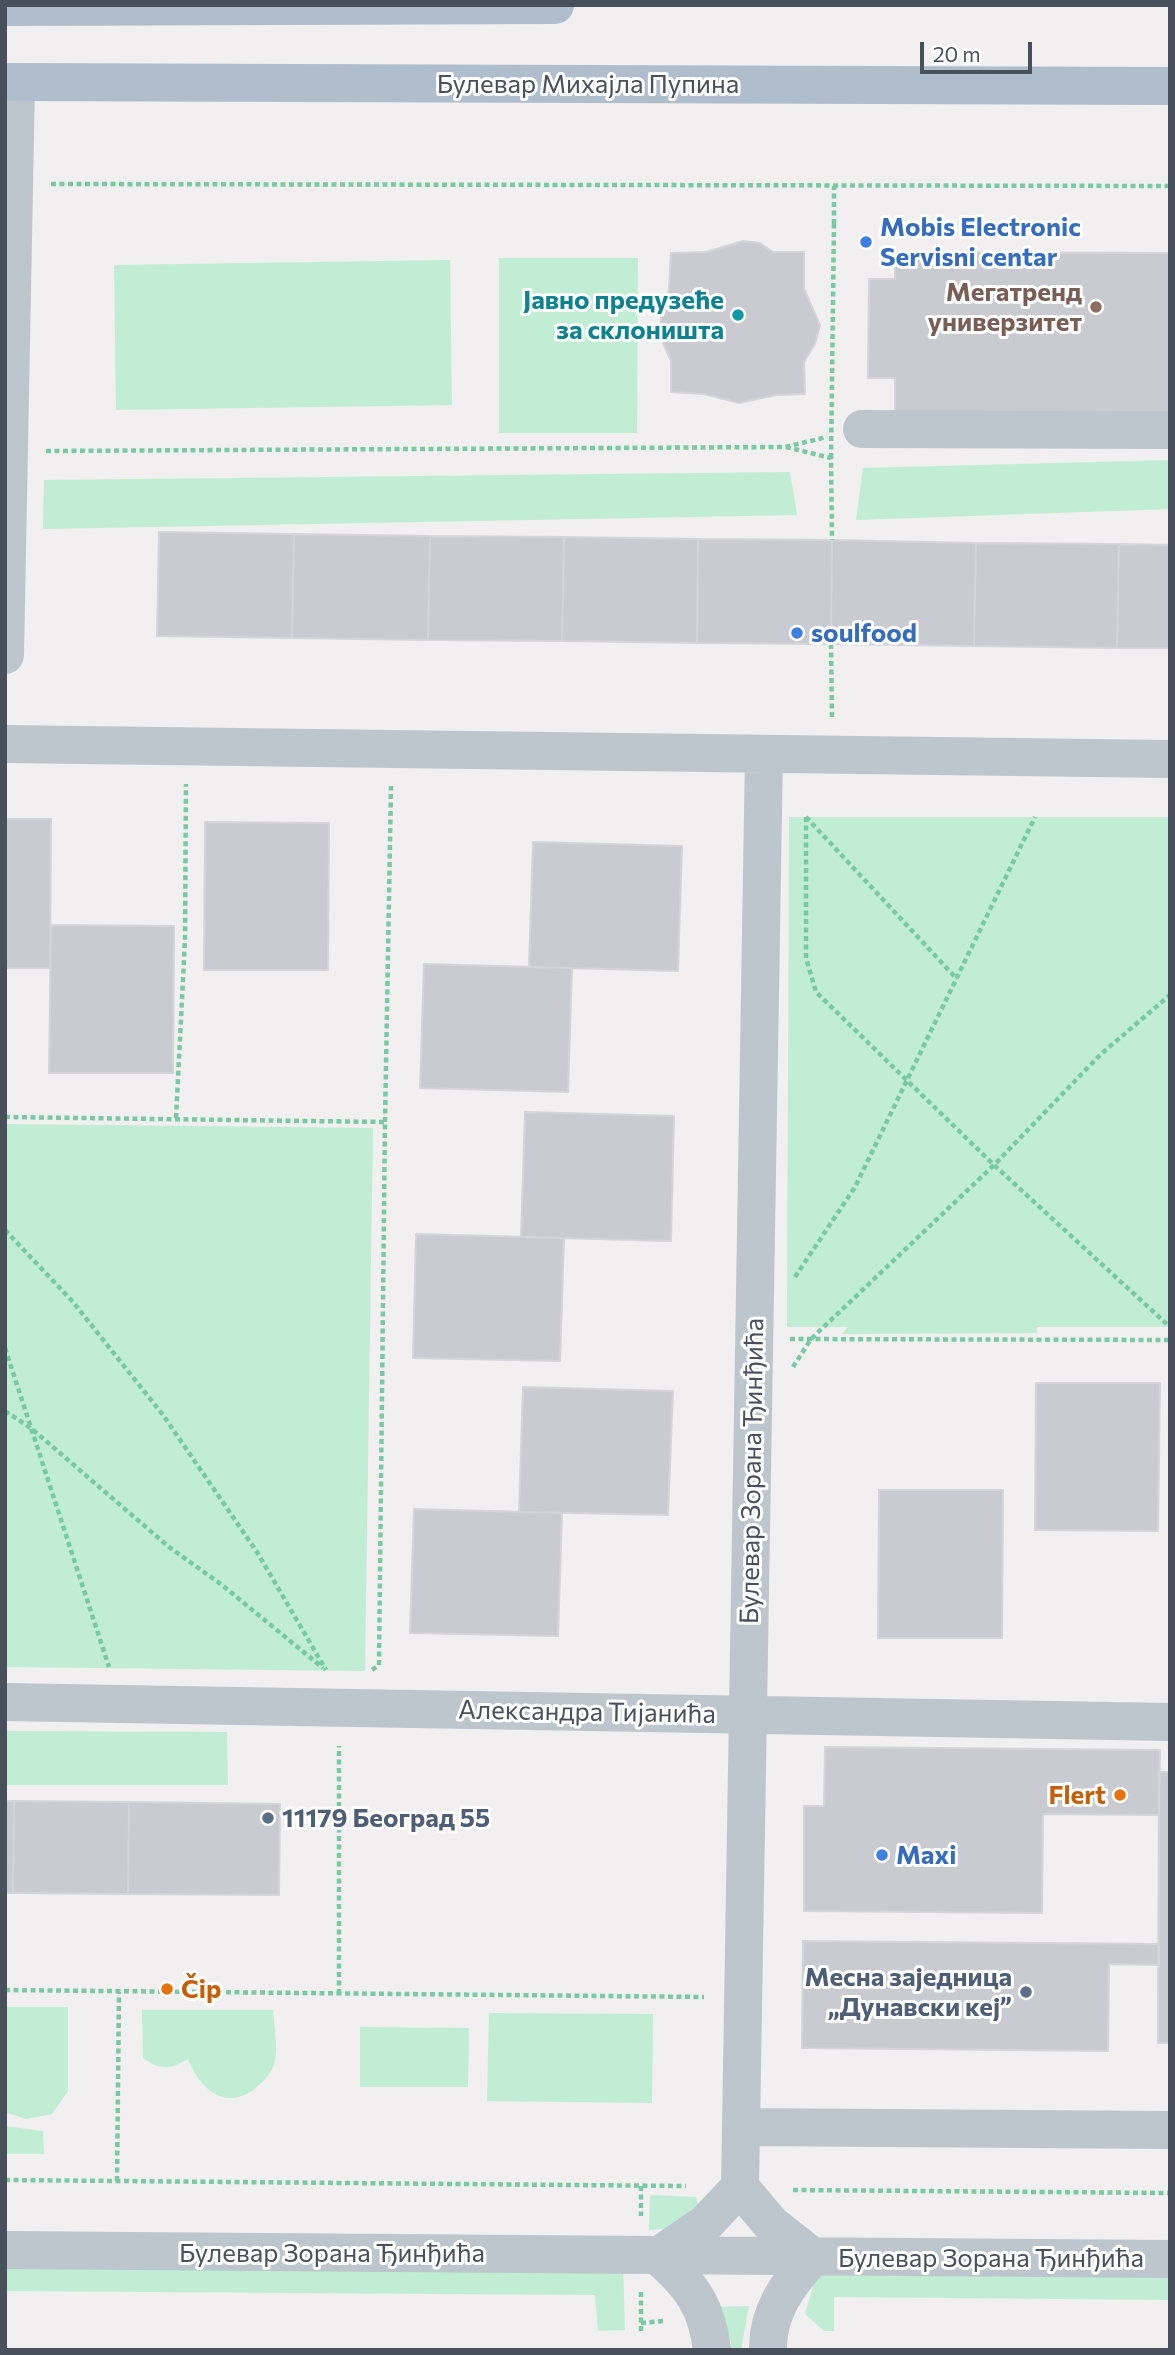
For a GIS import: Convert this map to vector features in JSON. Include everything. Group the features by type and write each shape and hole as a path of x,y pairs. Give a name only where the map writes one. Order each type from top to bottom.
{"main road":[{"path":"27,7 555,5"},
{"name":"Булевар Михајла Пупина","path":"11,82 1170,86"}],"street":[{"path":"5,655 15,184 11,82"},
{"path":"862,429 1170,430"},
{"path":"5,744 1170,759"},
{"name":"Булевар Зорана Ђинђића","path":"764,754 740,2187 771,2224 813,2257"},
{"name":"Александра Тијанића","path":"5,1702 122,1704 353,1695 748,1715 1170,1723"},
{"path":"741,2127 1170,2130"},
{"path":"650,2268 705,2224 740,2187"},
{"name":"Булевар Зорана Ђинђића","path":"5,2250 650,2268 813,2257 1170,2259"},
{"path":"768,2350 768,2334 778,2304 792,2278 813,2257"},
{"path":"650,2268 674,2270 703,2305 709,2324 712,2350"}],"path":[{"path":"15,184 1170,186"},
{"path":"832,541 834,186"},
{"path":"9,451 785,447 862,429"},
{"path":"785,447 831,458"},
{"path":"831,644 832,755"},
{"path":"339,1994 339,1742 353,1695 379,1665 392,749"},
{"path":"957,979 806,817 806,958 816,992 994,1165 1170,1327"},
{"path":"791,1283 855,1187 1035,817"},
{"path":"176,1118 185,940 184,827"},
{"path":"753,1401 794,1366 811,1339 994,1165 1101,1054 1170,995"},
{"path":"5,1117 385,1122"},
{"path":"5,1230 73,1302 163,1415 257,1552 327,1671"},
{"path":"754,1339 1170,1340"},
{"path":"5,1348 122,1704"},
{"path":"5,1411 32,1429 169,1547 222,1585 353,1695"},
{"path":"5,1990 744,1998"},
{"path":"117,2181 119,1992"},
{"path":"5,2179 740,2187 839,2193 1170,2193"},
{"path":"641,2186 641,2219"},
{"path":"641,2330 650,2268"}],"green space":[{"path":"499,258 638,258 637,433 499,433"},
{"path":"450,260 452,405 116,410 114,265"},
{"path":"1170,460 1170,509 856,520 863,468"},
{"path":"790,472 797,515 43,529 44,480"},
{"path":"789,817 1170,817 1170,1327 1037,1327 1037,1333 842,1334 848,1327 787,1327"},
{"path":"5,1124 373,1128 365,1671 5,1667"},
{"path":"5,1731 227,1732 228,1785 5,1785"},
{"path":"5,2007 68,2007 68,2091 52,2114 26,2119 5,2112"},
{"path":"142,2010 273,2010 276,2045 274,2065 265,2079 253,2090 242,2096 222,2097 205,2087 188,2059 176,2065 160,2067 143,2058"},
{"path":"489,2013 653,2014 652,2103 487,2101"},
{"path":"360,2027 469,2028 468,2087 360,2087"},
{"path":"5,2126 43,2131 44,2154 5,2154"},
{"path":"650,2195 696,2197 699,2208 672,2228 649,2230"},
{"path":"5,2259 623,2264 625,2330 598,2331 595,2295 5,2291"},
{"path":"1170,2269 1170,2300 834,2297 834,2331 824,2331 805,2314 814,2283 825,2271"},
{"path":"749,2306 741,2350 731,2350 731,2342 718,2307"}],"building":[{"name":"Јавно предузеће за склоништа","path":"743,241 760,243 773,252 804,252 804,289 820,325 815,344 804,362 805,394 776,395 739,403 704,394 671,392 671,361 663,343 661,305 669,290 671,253 706,252"},
{"path":"895,252 1170,253 1170,412 895,412 895,378 868,378 869,279 895,279"},
{"path":"159,532 294,534 292,638 157,636"},
{"path":"294,534 430,536 428,640 292,638"},
{"path":"430,536 564,537 562,641 428,640"},
{"path":"564,537 698,539 697,643 562,641"},
{"path":"698,539 832,540 831,644 697,643"},
{"path":"832,540 976,543 974,646 831,644"},
{"path":"976,543 1119,544 1117,648 974,646"},
{"path":"1119,544 1170,545 1170,648 1117,648"},
{"path":"5,819 51,819 50,968 5,968"},
{"path":"205,822 329,823 328,970 204,970"},
{"path":"533,842 682,846 678,971 529,967"},
{"path":"51,925 174,926 173,1073 49,1073"},
{"path":"424,964 572,968 568,1092 420,1088"},
{"path":"525,1112 674,1116 671,1241 521,1237"},
{"path":"416,1234 564,1238 560,1361 413,1358"},
{"path":"1036,1383 1160,1383 1158,1531 1035,1530"},
{"path":"523,1387 673,1391 668,1515 519,1512"},
{"path":"879,1490 1003,1490 1002,1638 878,1638"},
{"path":"414,1509 562,1513 558,1636 410,1633"},
{"path":"825,1747 1160,1750 1159,1815 1043,1814 1042,1913 804,1911 804,1806 824,1806"},
{"path":"1159,1772 1170,1772 1170,2043 1158,2043"},
{"path":"5,1801 14,1801 13,1893 5,1893"},
{"path":"14,1801 129,1802 128,1894 13,1893"},
{"path":"129,1802 280,1804 279,1895 128,1894"},
{"path":"803,1941 1159,1944 1159,1965 1109,1964 1108,2051 802,2048"}],"place":[{"name":"Mobis Electronic Servisni centar","path":"866,242"},
{"name":"Мегатренд универзитет","path":"1096,307"},
{"name":"Јавно предузеће за склоништа","path":"738,315"},
{"name":"soulfood","path":"797,633"},
{"name":"Flert","path":"1120,1795"},
{"name":"11179 Београд 55","path":"268,1818"},
{"name":"Maxi","path":"882,1855"},
{"name":"Čip","path":"167,1989"},
{"name":"Месна заједница „Дунавски кеј”","path":"1026,1992"}]}
